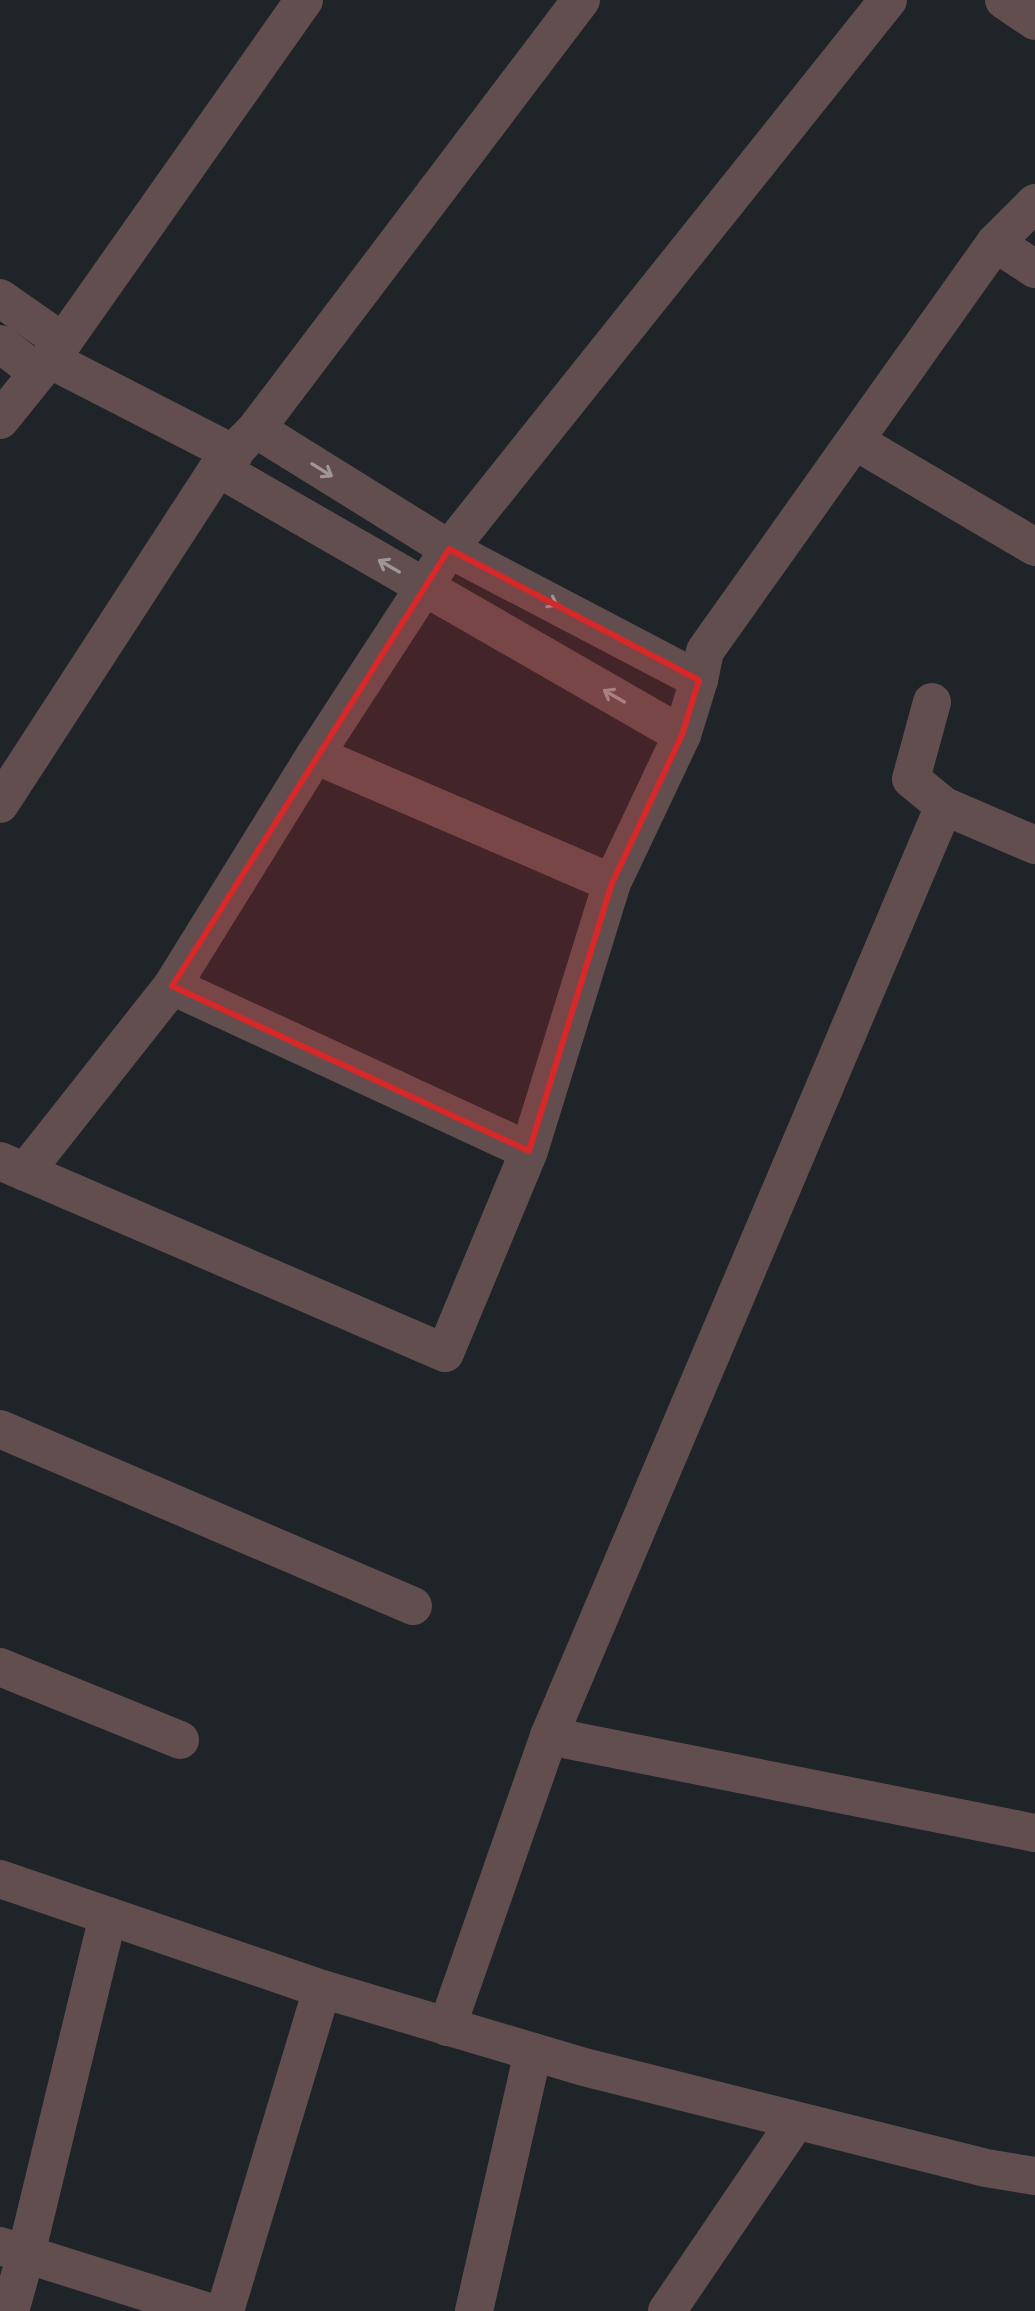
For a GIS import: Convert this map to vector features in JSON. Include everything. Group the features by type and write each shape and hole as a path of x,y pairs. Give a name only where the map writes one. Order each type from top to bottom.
{"street":[{"path":"0,420 50,357 304,0"},
{"path":"0,804 236,450 581,0"},
{"path":"888,0 449,549 315,755 172,986 13,1166 445,1353 529,1151 612,883 682,735 705,651 995,243 1035,203"},
{"path":"1004,0 1035,21"},
{"path":"995,243 1035,269"},
{"path":"0,298 50,357"},
{"path":"0,344 50,357 236,450 449,549 699,680"},
{"path":"855,441 1035,547"},
{"path":"236,450 425,587 682,735"},
{"path":"932,702 911,779 944,806 1035,845"},
{"path":"315,755 612,883"},
{"path":"447,2027 549,1736 944,806"},
{"path":"172,986 529,1151"},
{"path":"0,1429 413,1606"},
{"path":"0,1667 180,1740"},
{"path":"549,1736 1035,1833"},
{"path":"0,1879 322,1989 584,2067 986,2168 1035,2176"},
{"path":"10,2311 13,2250 108,1916"},
{"path":"225,2311 322,1989"},
{"path":"474,2311 533,2052"},
{"path":"667,2311 796,2121"},
{"path":"13,2250 206,2311"}],"highlighted area":[{"path":"449,549 699,680 682,735 612,883 529,1151 172,986"}]}
